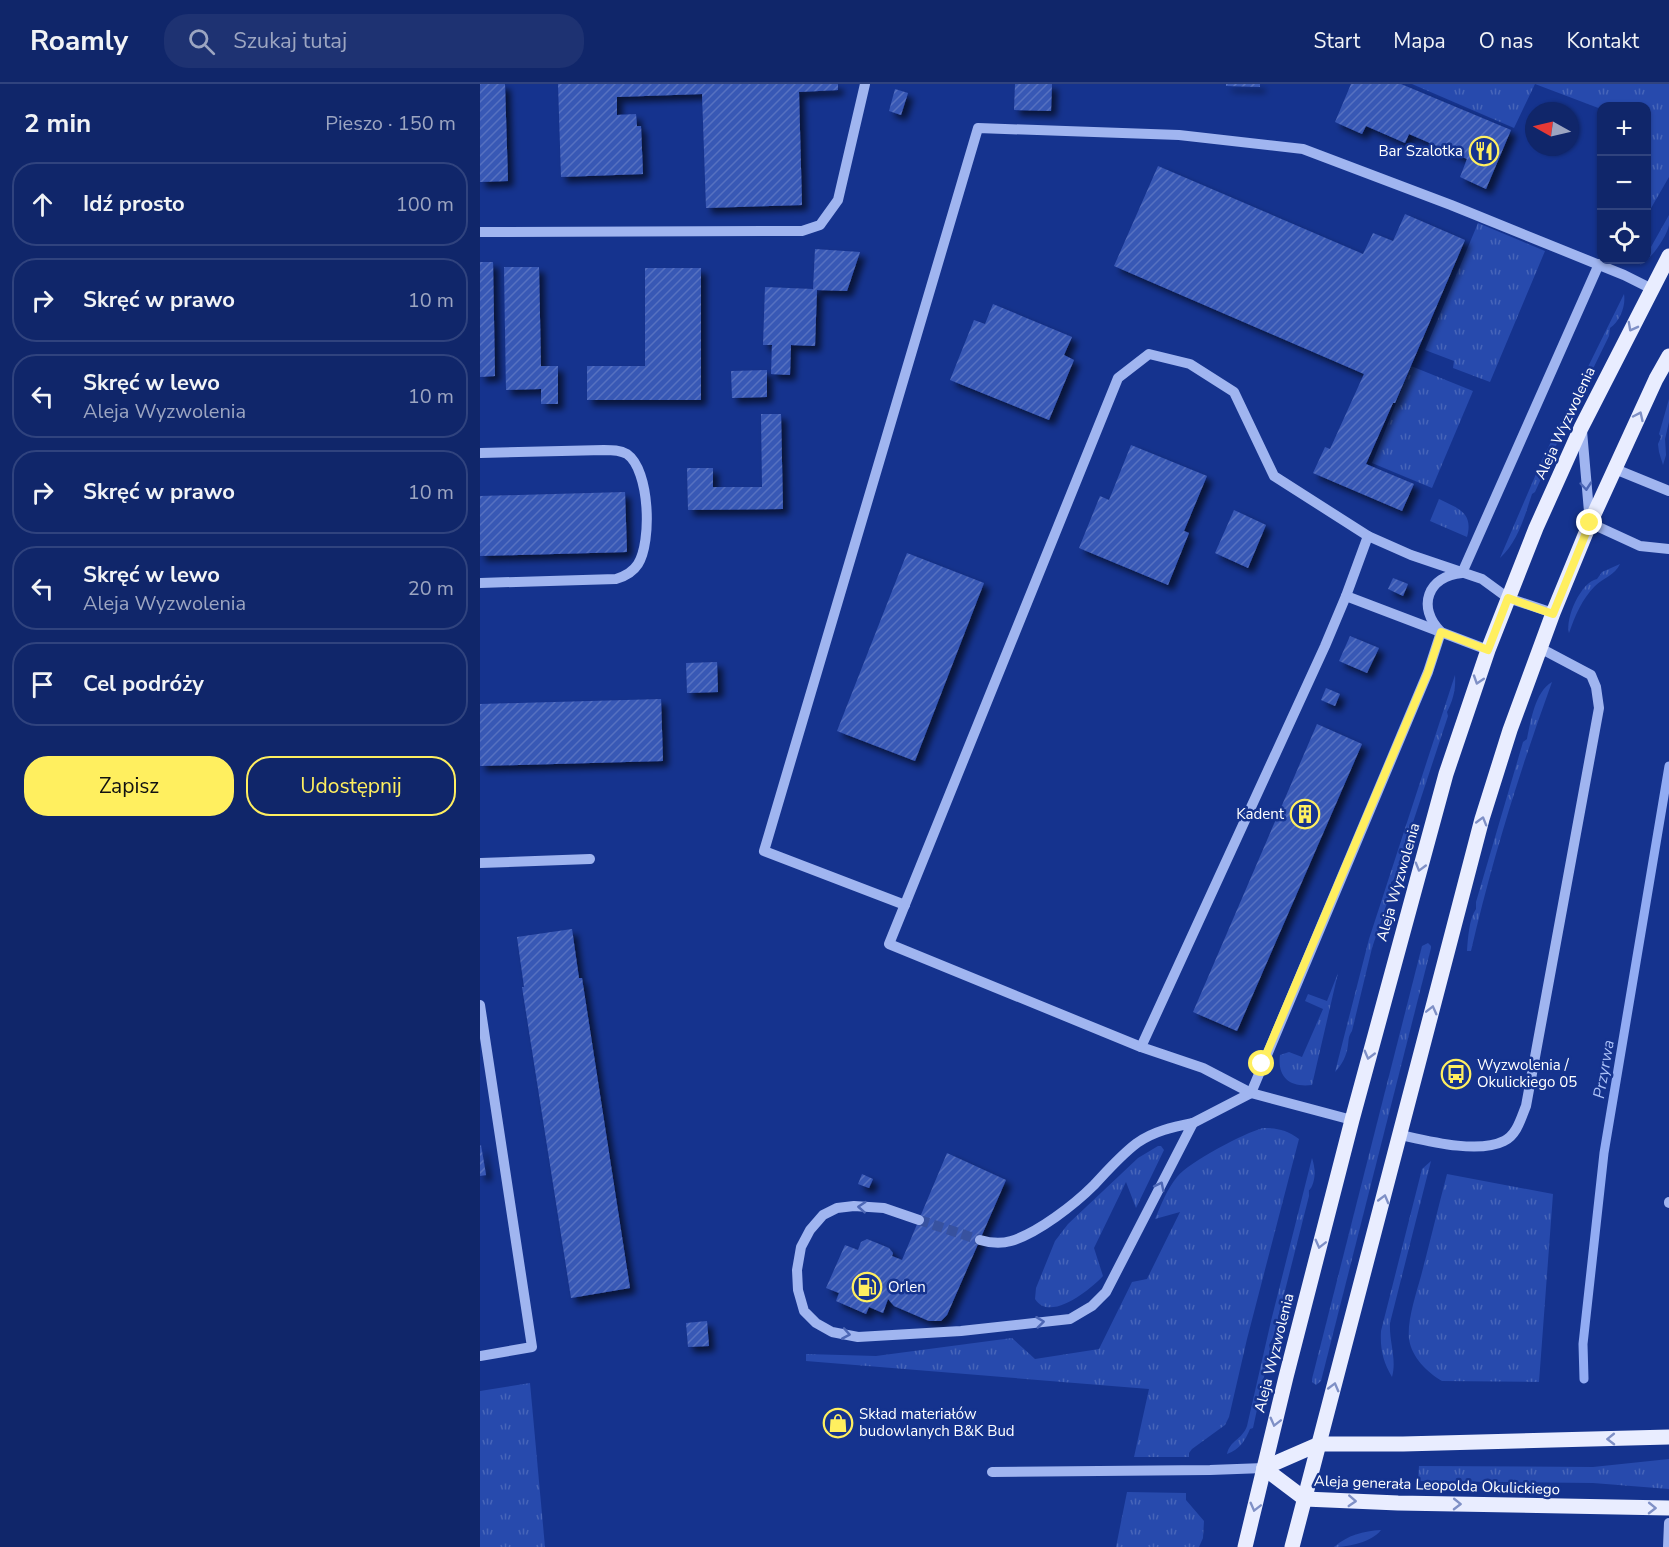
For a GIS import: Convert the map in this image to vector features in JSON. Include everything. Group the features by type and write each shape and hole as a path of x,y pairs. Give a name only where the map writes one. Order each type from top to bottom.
{"main road":[{"name":"Aleja Wyzwolenia","path":"1245,1547 1352,1120 1446,774 1488,650 1536,528 1581,428 1669,256"},
{"path":"1292,1547 1482,819 1510,730 1590,523 1656,379 1669,356"},
{"path":"1264,1468 1319,1444 1669,1437"},
{"name":"Aleja generała Leopolda Okulickiego","path":"1264,1468 1305,1499 1669,1508"}],"street":[{"path":"480,232 802,231 820,225 838,200 865,84"},
{"path":"905,905 764,851 978,128 1179,135 1303,149 1597,263"},
{"path":"1462,573 1599,264 1652,289"},
{"path":"1352,1120 1251,1093 1203,1068 1141,1047 889,944 1118,378 1149,354 1190,364 1234,392 1274,476 1368,536 1411,555 1482,579 1508,598 1553,614"},
{"path":"1581,428 1590,523 1640,546 1669,549"},
{"path":"480,453 620,451 629,455 640,475 645,491 647,526 646,543 639,563 628,575 616,579 480,583"},
{"path":"1615,469 1669,491"},
{"path":"1141,1047 1325,646 1368,536"},
{"path":"1441,632 1429,616 1427,606 1429,595 1441,578 1462,573"},
{"path":"1346,596 1488,650"},
{"path":"980,1240 990,1243 1011,1241 1030,1233 1076,1202 1122,1155 1139,1142 1164,1129 1192,1123 1251,1093 1428,672 1441,632"},
{"path":"1401,1135 1444,1144 1489,1145 1505,1141 1519,1127 1526,1106 1599,708 1596,687 1591,675 1540,648"},
{"path":"480,863 590,859"},
{"path":"480,1005 532,1347 480,1356"},
{"path":"919,1220 884,1208 854,1206 837,1208 823,1215 810,1230 801,1247 797,1270 798,1290 804,1311 816,1323 832,1332 858,1336 961,1331 1070,1319 1092,1306 1106,1292 1192,1123"},
{"path":"992,1472 1264,1468"},
{"path":"1668,1547 1669,1523"}],"green space":[{"path":"1412,84 1535,84 1514,128"},
{"path":"1535,84 1669,84 1669,177 1651,208 1651,102 1597,102 1597,107"},
{"path":"1669,215 1668,230 1651,256 1651,247"},
{"path":"1478,223 1545,251 1490,382 1453,368 1454,361 1425,350"},
{"path":"1624,294 1621,313 1610,328 1609,336 1535,492 1532,494 1516,536 1500,558 1542,460"},
{"path":"1411,366 1473,391 1432,488 1372,463"},
{"path":"1669,399 1669,422 1665,439 1666,455 1663,465 1658,444"},
{"path":"1439,499 1458,508 1466,516 1469,529 1467,537 1430,521"},
{"path":"1620,564 1586,596 1569,633 1569,619 1580,593 1602,572"},
{"path":"1455,675 1448,716 1394,880 1391,882 1391,891 1372,948 1347,1052 1335,1072 1369,939"},
{"path":"1552,682 1507,815 1471,951 1467,951 1469,929 1476,902 1523,742 1527,739 1532,715 1541,692"},
{"path":"1428,943 1431,948 1321,1381 1316,1385 1312,1379 1422,946"},
{"path":"1338,973 1312,1085 1291,1083 1283,1075 1280,1055 1289,1052 1302,1057 1323,1009 1305,1001 1308,994 1327,1001"},
{"path":"1263,1128 1282,1130 1299,1139 1229,1417 1225,1425 1192,1449 1189,1457 1134,1457 1149,1389 806,1361 806,1354 876,1356 1012,1338 1035,1359 1099,1349 1132,1282 1147,1279 1180,1212 1155,1219 1173,1182 1183,1171 1204,1156"},
{"path":"1158,1146 1164,1150 1136,1208 1126,1182 1094,1248 1103,1276 1080,1295 1060,1306 1042,1305 1035,1299 1036,1288 1055,1241 1068,1224 1138,1158"},
{"path":"1312,1158 1314,1179 1309,1191 1273,1338 1269,1345 1253,1428 1250,1429 1239,1447 1227,1454 1247,1426"},
{"path":"1431,1161 1390,1323 1394,1364 1392,1377 1383,1355 1381,1331 1422,1169"},
{"path":"1447,1174 1553,1194 1539,1382 1442,1381 1426,1369 1413,1352 1409,1339 1411,1316"},
{"path":"530,1383 545,1547 480,1547 480,1391"},
{"path":"1669,1459 1669,1489 1593,1483 1418,1481 1419,1466 1593,1467"},
{"path":"1127,1492 1186,1493 1186,1500 1204,1521 1203,1538 1199,1547 1116,1547"},
{"path":"1381,1530 1372,1538 1359,1543 1334,1547 1356,1534"}],"building":[{"path":"480,84 505,84 508,181 480,182"},
{"path":"558,84 838,84 838,90 799,92 802,205 706,208 702,94 617,97 617,115 636,114 637,126 641,126 643,174 561,177"},
{"path":"1015,84 1052,84 1051,111 1014,110"},
{"path":"1226,84 1260,84 1260,87 1226,86"},
{"path":"1351,84 1401,84 1511,130 1486,189 1460,177 1467,159 1409,134 1405,143 1366,126 1362,134 1335,122"},
{"path":"895,89 908,93 901,115 889,111"},
{"path":"1158,166 1363,254 1373,233 1393,241 1405,214 1465,240 1395,403 1393,403 1366,464 1414,484 1402,511 1313,473 1325,447 1330,449 1364,374 1114,266"},
{"path":"815,249 860,252 847,291 817,290 815,346 791,345 790,375 771,374 772,345 763,345 765,287 813,289"},
{"path":"480,262 493,262 495,376 480,377"},
{"path":"504,267 539,267 541,366 558,366 558,404 541,404 541,389 506,390"},
{"path":"645,268 701,268 701,400 587,400 587,366 645,366"},
{"path":"993,304 1072,337 1064,355 1074,360 1049,420 950,380 974,320 985,324"},
{"path":"767,370 767,397 732,398 731,371"},
{"path":"761,414 781,414 783,509 688,510 687,468 713,468 713,487 762,487"},
{"path":"1131,445 1207,476 1184,531 1189,533 1168,585 1079,548 1100,496 1109,500"},
{"path":"625,492 627,552 480,556 480,496"},
{"path":"1234,510 1266,525 1248,568 1215,553"},
{"path":"907,553 984,583 915,761 837,731"},
{"path":"1393,578 1408,584 1403,596 1388,589"},
{"path":"1350,636 1379,648 1367,673 1339,661"},
{"path":"717,662 718,692 687,693 686,663"},
{"path":"1326,688 1340,694 1335,706 1321,700"},
{"path":"661,699 663,761 480,766 480,704"},
{"name":"Kadent","path":"1317,724 1362,744 1237,1031 1193,1012"},
{"path":"572,929 579,978 582,978 630,1288 571,1298 522,987 524,987 517,937"},
{"path":"480,1146 486,1175 480,1176"},
{"path":"947,1153 1006,1180 947,1315 941,1321 929,1321 894,1306 888,1299 883,1313 869,1307 866,1314 836,1301 839,1293 826,1288 845,1245 858,1250 861,1242 867,1239 889,1248 893,1253 892,1256 902,1260"},
{"path":"862,1174 873,1179 869,1188 858,1184"},
{"path":"707,1321 709,1346 688,1347 686,1323"}],"waterway":[{"name":"Przyrwa","path":"1584,1379 1583,1344 1604,1153 1669,766"}],"tunnel":[{"path":"919,1220 980,1240"}],"place":[{"name":"Bar Szalotka","path":"1484,151"},
{"name":"Kadent","path":"1305,814"},
{"name":"Wyzwolenia / Okulickiego 05","path":"1456,1074"},
{"name":"Orlen","path":"867,1287"},
{"name":"Skład materiałów budowlanych B&K Bud","path":"838,1423"}],"route":[{"path":"1262,1064 1428,672 1441,632 1488,650 1508,598 1553,614 1590,523"}]}
